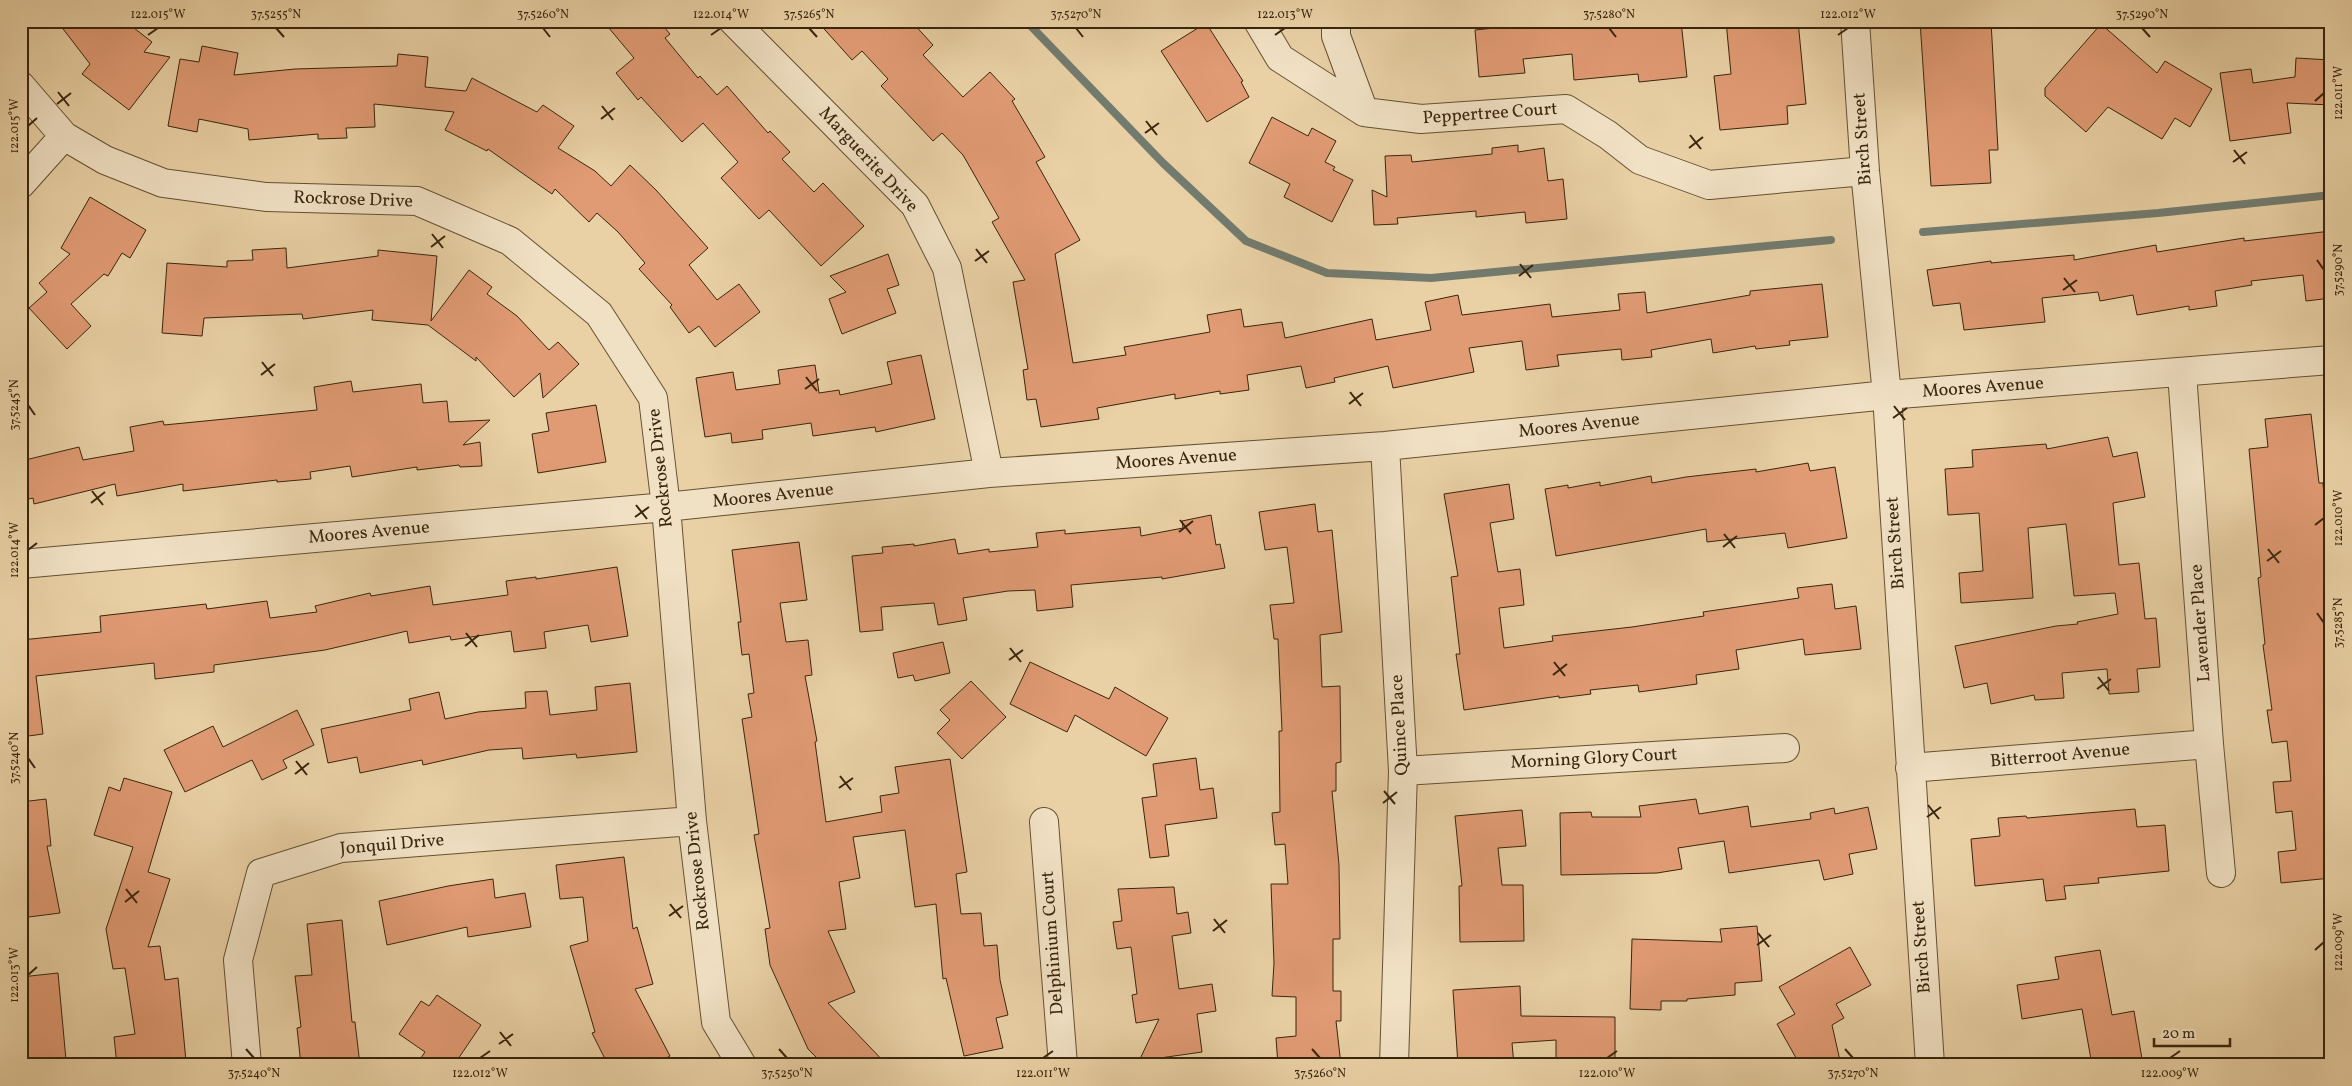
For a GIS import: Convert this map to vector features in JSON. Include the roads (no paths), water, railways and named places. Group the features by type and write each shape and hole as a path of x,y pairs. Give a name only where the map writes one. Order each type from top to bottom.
{"street":[{"name":"Marguerite Drive","path":"733,21 915,205 947,268 989,473"},
{"name":"Peppertree Court","path":"1258,21 1280,58 1364,112 1421,119 1566,109 1608,135 1640,160 1709,185 1865,171"},
{"path":"1336,21 1336,36 1364,112"},
{"name":"Birch Street","path":"1855,21 1865,171 1887,395 1930,1065"},
{"name":"Rockrose Drive","path":"21,86 64,136 105,160 163,183 266,197 416,201 510,241 599,314 653,398 666,508 692,821 716,1022 742,1065"},
{"path":"21,184 64,136"},
{"name":"Moores Avenue","path":"21,564 666,508 989,473 1385,446 1887,395 2331,360"},
{"name":"Lavender Place","path":"2182,372 2209,744 2222,873"},
{"name":"Quince Place","path":"1385,446 1403,771 1394,1065"},
{"name":"Bitterroot Avenue","path":"1910,768 2209,744"},
{"name":"Morning Glory Court","path":"1403,771 1785,748"},
{"name":"Jonquil Drive","path":"247,1065 238,960 261,873 341,848 692,821"},
{"name":"Delphinium Court","path":"1044,822 1063,1065"}],"waterway":[{"path":"1026,21 1163,163 1246,241 1327,273 1431,278 1831,240"},
{"path":"1923,232 2158,213 2331,195"}]}
